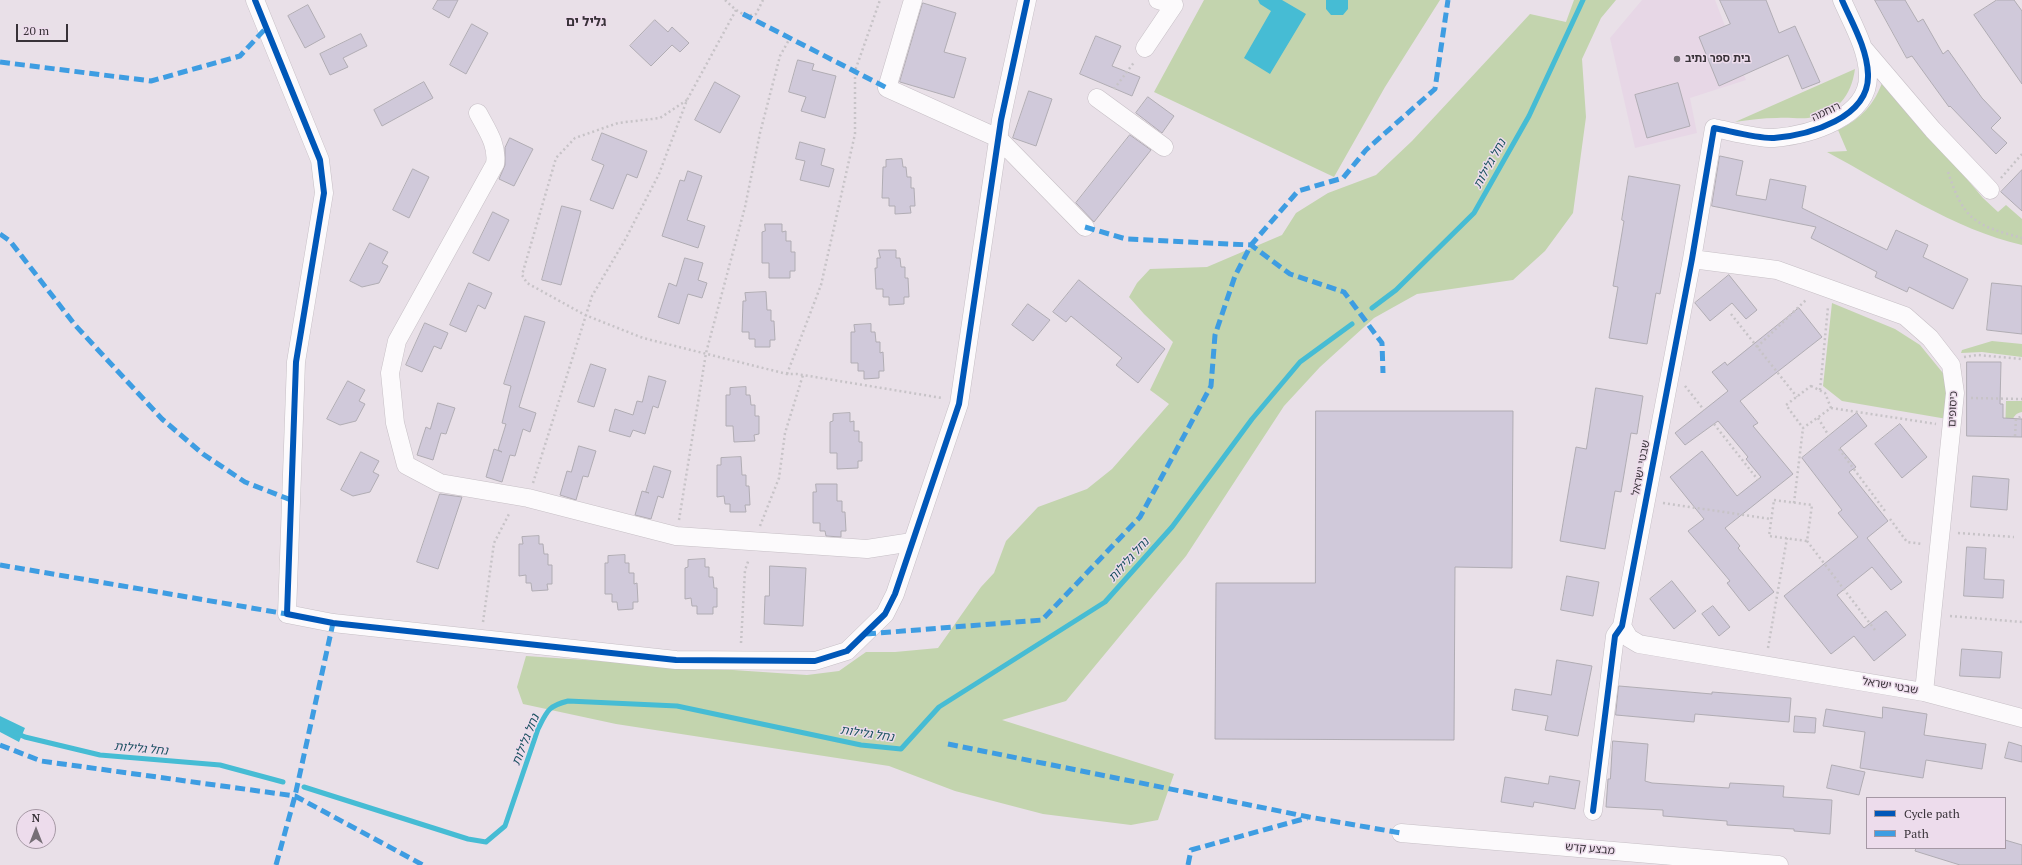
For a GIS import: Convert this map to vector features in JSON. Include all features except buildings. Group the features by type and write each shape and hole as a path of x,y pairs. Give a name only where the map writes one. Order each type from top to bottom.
{"street":[{"path":"255,0 320,160 324,193 296,362 288,578 294,616 333,623 676,660 815,661 847,651 885,614 894,594 959,401 998,138 1027,0"},
{"path":"914,0 888,88 998,138 1085,226"},
{"path":"1145,48 1174,5 1158,0"},
{"name":"רוחמה","path":"1714,128 1773,138 1812,129 1838,120 1852,110 1867,89 1868,74 1863,47 1842,0"},
{"name":"רוחמה","path":"1863,47 1933,130 1990,190"},
{"path":"1100,100 1164,147"},
{"path":"478,113 494,144 496,154 494,164 396,341 390,373 395,423 406,465 440,483 528,498 676,536 754,543 867,549 912,542"},
{"name":"שבטי ישראל","path":"1593,811 1615,636 1622,626 1692,259 1714,128"},
{"path":"1692,259 1778,270 1905,316 1930,338 1951,365"},
{"name":"כיסופים","path":"1924,692 1955,398 1951,365"},
{"name":"שבטי ישראל","path":"1622,626 1629,638 1639,644 1765,664 1924,692 2022,718"},
{"name":"מבצע קדש","path":"1400,833 1779,865"}],"path":[{"path":"725,0 736,10 750,16 756,14 763,0"},
{"path":"787,374 821,285 855,134 855,71 880,0"},
{"path":"481,639 494,543 511,511 528,498 585,314 592,296 625,240 659,174 687,100 736,10"},
{"path":"676,536 706,353 746,207 760,133 780,56 790,38"},
{"path":"1100,100 1145,48"},
{"path":"687,100 660,118 618,123 576,138 556,158 522,275 527,282 585,314 643,338 787,374 803,375 959,401"},
{"path":"1990,190 2022,154"},
{"path":"1947,170 1955,192 1967,214 1976,222 2022,238"},
{"path":"1756,347 1809,296 1813,283"},
{"path":"1820,390 1830,288"},
{"path":"1730,314 1797,397"},
{"path":"1951,365 1964,357 1978,355 2022,359"},
{"path":"1671,366 1704,410"},
{"path":"740,660 745,570 779,478 785,433 803,375"},
{"path":"1794,503 1804,428 1786,405 1811,386 1825,393 1831,408"},
{"path":"1955,398 2022,399"},
{"path":"1804,428 1831,408 1952,426"},
{"path":"2015,436 2016,419 2022,416"},
{"path":"1818,418 1830,436"},
{"path":"1714,424 1758,480"},
{"path":"1839,449 1885,512"},
{"path":"1807,541 1812,506 1774,500 1769,536 1807,541 1875,630"},
{"path":"1645,501 1771,519"},
{"path":"1890,519 1907,542 2014,537"},
{"path":"1765,664 1787,538"},
{"path":"1933,615 2022,622"}],"shaded area":[{"name":"בית ספר נתיב","path":"1642,0 1715,0 1746,80 1690,98 1697,133 1635,148 1610,38"}],"green space":[{"path":"1204,0 1440,0 1385,87 1334,177 1154,92"},
{"path":"1574,0 1616,0 1601,18 1582,59 1586,117 1573,213 1545,251 1513,280 1417,294 1374,318 1320,367 1284,406 1186,556 1066,701 1002,720 1174,774 1158,820 1131,825 1043,814 955,791 889,766 616,724 523,704 517,687 526,656 807,675 839,671 866,652 895,652 938,648 981,587 994,573 1006,541 1038,507 1087,489 1112,469 1169,404 1150,390 1173,342 1129,297 1137,283 1150,269 1207,267 1282,235 1296,213 1328,193 1376,175 1412,141 1530,14 1566,22"},
{"path":"1855,69 1850,88 1841,102 1835,108 1818,116 1808,118 1766,118 1735,122"},
{"path":"1883,80 1983,198 1998,212 2006,205 2022,219 2022,245 1972,229 1897,192 1827,152 1847,151 1838,130 1854,121 1866,110 1880,89"},
{"path":"1832,303 1895,329 1920,345 1947,378 1947,419 1842,401 1823,386"},
{"path":"1992,341 2022,344 2022,357 1982,352 1961,353 1962,350"},
{"path":"2006,401 2022,401 2022,412 2015,415 2011,436 2005,436"}],"water":[{"path":"1258,0 1282,0 1306,14 1270,74 1244,58 1271,11 1260,4"},
{"path":"1326,0 1348,0 1348,9 1343,15 1331,15 1326,9"},
{"path":"0,716 25,728 19,742 0,732"}],"waterway":[{"name":"נחל גלילות","path":"1372,308 1396,290 1474,213 1529,116 1583,0"},
{"name":"נחל גלילות","path":"304,787 468,839 486,842 505,826 538,729 544,718 552,707 568,701 677,706 861,745 901,749 939,707 1105,602 1172,527 1252,419 1300,362 1352,324"},
{"name":"נחל גלילות","path":"16,733 25,737 100,755 220,765 283,782"}],"marked path":[{"path":"866,634 1042,620 1140,517 1211,386 1215,335 1235,276 1251,245 1298,191 1343,178 1366,150 1435,89 1448,0"},
{"path":"743,14 887,88"},
{"path":"0,62 151,81 240,56 266,28"},
{"path":"1085,227 1126,239 1251,245 1290,274 1344,292 1382,343 1383,373"},
{"path":"0,234 10,241 75,325 162,419 203,454 245,482 291,500"},
{"path":"0,565 287,614"},
{"path":"276,865 295,796 333,623"},
{"path":"948,744 1309,817 1401,833"},
{"path":"0,745 41,761 295,796 423,865"},
{"path":"1188,865 1191,850 1307,818"}],"cycle path":[{"path":"255,0 320,160 324,193 296,362 287,614 333,623 676,660 815,661 847,651 885,614 895,594 959,404 1001,120 1027,0"},
{"path":"1593,811 1615,636 1622,626 1692,259 1714,128 1774,138 1804,133 1820,128 1848,113 1859,102 1866,89 1868,74 1862,45 1842,0"}],"place":[{"name":"בית ספר נתיב","path":"1677,59"}],"district":[{"name":"גליל ים","path":"586,22"}]}
